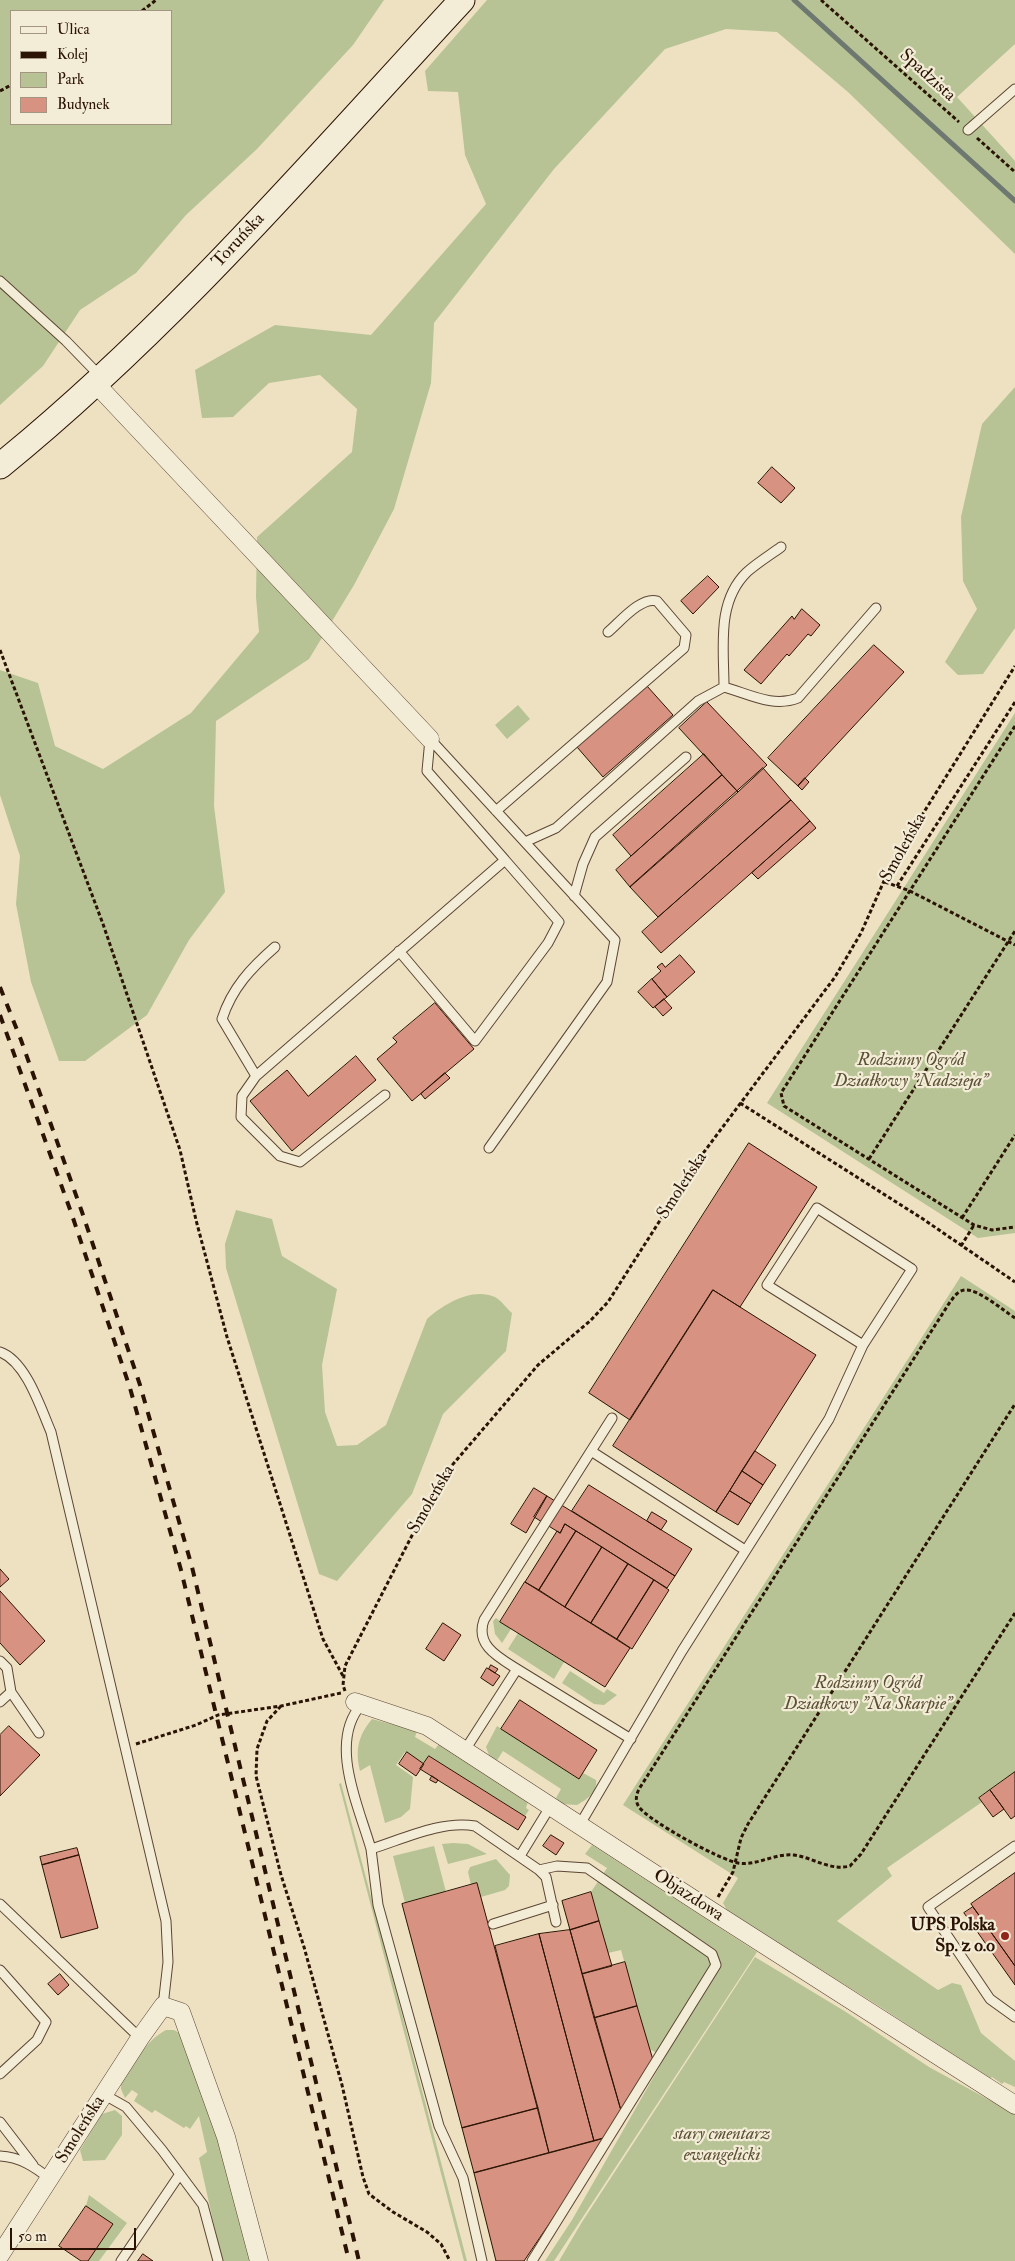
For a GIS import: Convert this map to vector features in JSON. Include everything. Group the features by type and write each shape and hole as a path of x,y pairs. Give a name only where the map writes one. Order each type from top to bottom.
{"street":[{"name":"Toruńska","path":"0,466 99,381 201,281 462,0"},
{"path":"99,381 430,740"},
{"name":"Objazdowa","path":"354,1700 427,1726 579,1826 1015,2105"},
{"path":"163,2006 180,2012 226,2137 259,2261"},
{"name":"Smoleńska","path":"0,2255 103,2094 163,2006"}],"lane":[{"path":"968,130 1015,89"},
{"path":"0,281 66,341 99,381"},
{"path":"724,687 723,619 730,597 746,573 781,547"},
{"path":"496,811 684,648 687,642 686,635 657,600 653,599 640,604 608,632"},
{"path":"525,842 556,828 698,701 724,687 774,703 786,703 798,698 876,608"},
{"path":"430,740 615,940 607,982 490,1148"},
{"path":"399,951 475,1041 548,943 558,922 427,771 430,740"},
{"path":"574,896 595,838 686,757"},
{"path":"384,1095 300,1162 280,1156 241,1117 242,1096 256,1076 504,860"},
{"path":"256,1076 222,1018 228,1000 248,971 275,947"},
{"path":"579,1826 745,1550 829,1419 863,1345 912,1269 817,1208 767,1285 863,1345"},
{"path":"0,1352 5,1354 28,1380 51,1432 166,1921 168,1962 163,2006"},
{"path":"612,1418 484,1620 481,1628 483,1642 492,1653 631,1739"},
{"path":"591,1451 745,1550"},
{"path":"0,1662 6,1668 11,1692 39,1732"},
{"path":"465,1750 517,1669"},
{"path":"0,1702 11,1692"},
{"path":"354,1700 354,1714 346,1754 371,1849 378,1904 439,2126 463,2178 482,2261"},
{"path":"520,1856 550,1807"},
{"path":"371,1849 445,1827 475,1826 520,1856 539,1870 546,1878 556,1922"},
{"path":"1015,1846 928,1907 990,1998 1015,2016"},
{"path":"532,2261 716,1965 712,1954 587,1868 557,1866 539,1870"},
{"path":"0,1904 140,2038"},
{"path":"493,1924 553,1905"},
{"path":"0,1970 46,2022 37,2040 0,2074"},
{"path":"103,2094 126,2107 203,2205 218,2261"},
{"path":"0,2122 34,2166 50,2179"},
{"path":"0,2156 9,2156 34,2166"},
{"path":"121,2261 180,2174"}],"path":[{"path":"143,10 156,0"},
{"name":"Spadzista","path":"821,0 1015,172"},
{"path":"0,650 103,924 180,1150 196,1220 227,1337 323,1639 343,1676"},
{"name":"Smoleńska","path":"354,1700 343,1676 345,1666 442,1477 538,1365 590,1321 608,1302 701,1156 835,977 860,933 885,882 891,865 1015,666"},
{"path":"897,886 1015,702"},
{"path":"1015,726 782,1093 784,1106 974,1225 992,1230 1015,1227"},
{"path":"885,882 910,891 1015,945"},
{"path":"868,1159 1015,931"},
{"path":"740,1103 915,1214 1015,1282"},
{"path":"962,1218 1015,1135"},
{"path":"961,1246 974,1225"},
{"path":"1015,1318 984,1298 967,1290 960,1291 950,1302 639,1789 636,1795 637,1803 645,1813 709,1853 737,1863 754,1863 789,1855 836,1868 850,1866 854,1863 1015,1613"},
{"path":"710,1910 737,1863 741,1838 748,1824 1015,1404"},
{"path":"126,1747 196,1725 218,1715 281,1706 354,1700"},
{"path":"281,1706 267,1721 256,1749 256,1776 342,2085 363,2178 369,2194 393,2212 427,2232 441,2244 450,2261"}],"green space":[{"path":"0,0 384,0 353,45 257,149 186,215 136,273 80,310 43,366 0,405"},
{"path":"487,0 1015,0 1015,44 957,97 1015,161 1015,254 848,92 777,32 726,29 665,49 554,169 434,323 431,383 394,509 354,585 309,659 216,721 214,806 225,892 189,940 147,1015 85,1061 59,1061 31,982 16,904 20,856 0,795 0,670 38,683 55,746 103,769 191,713 259,632 256,597 257,537 352,452 357,409 320,375 269,383 233,417 202,418 195,370 275,325 371,335 486,204 465,155 458,92 428,91 425,71"},
{"path":"1015,387 1015,628 983,674 958,675 945,662 977,609 963,581 961,517 982,424"},
{"path":"518,705 530,719 507,739 495,725"},
{"name":"Rodzinny Ogród Działkowy \"Nadzieja\"","path":"1015,713 1015,1233 978,1238 767,1103"},
{"path":"236,1210 272,1219 282,1256 337,1289 322,1365 325,1412 337,1446 357,1445 386,1425 427,1319 434,1313 459,1299 477,1294 486,1294 495,1297 512,1313 506,1351 443,1414 412,1494 337,1581 319,1574 226,1268 225,1244"},
{"name":"Rodzinny Ogród Działkowy \"Na Skarpie\"","path":"961,1276 1015,1311 1015,1772 979,1797 982,1802 887,1868 892,1876 837,1921 938,1990 952,1983 961,1985 981,2033 1015,2061 1015,2087 1004,2082 1002,2084 992,2077 990,2079 879,2006 728,1912 723,1903 738,1878 623,1805"},
{"path":"496,1618 511,1629 502,1643 495,1634 493,1621"},
{"path":"518,1633 564,1662 554,1679 508,1649"},
{"path":"570,1671 604,1693 607,1689 617,1695 604,1705 594,1704 562,1683"},
{"path":"372,1719 417,1731 415,1737 435,1749 439,1744 528,1801 526,1808 529,1810 525,1816 429,1756 424,1764 405,1752 396,1765 413,1777 410,1809 401,1817 385,1823 370,1765 360,1771 358,1756 361,1737"},
{"path":"497,1726 579,1779 583,1773 596,1780 593,1792 577,1805 562,1804 556,1798 561,1789 503,1751 496,1762 489,1755 486,1747"},
{"path":"341,1783 467,2261 464,2261 339,1784"},
{"path":"442,1844 468,1844 487,1854 448,1864"},
{"path":"592,1845 757,1952 554,2261 545,2261 572,2220 665,2057 649,2049 621,1950 608,1953 591,1892 607,1868 585,1854"},
{"path":"434,1846 446,1892 405,1903 393,1856"},
{"path":"496,1859 510,1875 509,1886 505,1890 481,1897 477,1884 471,1885 468,1872 470,1867"},
{"name":"stary cmentarz ewangelicki","path":"755,1957 846,2012 929,2067 1015,2114 1015,2261 559,2261 582,2222"},
{"path":"166,2030 174,2030 181,2034 211,2111 251,2261 222,2261 199,2158 207,2152 199,2116 190,2129 186,2126 184,2128 155,2110 152,2113 134,2101 138,2094 132,2090 125,2098 121,2089 121,2083 140,2054 152,2040"},
{"path":"115,2110 122,2116 122,2135 105,2160 83,2161 80,2150 102,2114"},
{"path":"89,2195 127,2223 99,2261 88,2261 86,2206"}],"building":[{"path":"772,467 795,488 781,503 758,483"},
{"path":"708,576 719,587 693,614 681,601"},
{"path":"802,609 820,625 811,636 808,634 789,656 787,654 761,684 744,670 792,616 794,619"},
{"path":"874,645 904,672 798,786 768,758"},
{"path":"647,686 673,715 603,777 577,747"},
{"path":"707,702 767,765 738,792 679,728"},
{"path":"704,754 722,775 631,856 613,835"},
{"path":"763,768 791,800 658,917 630,887"},
{"path":"722,775 738,792 630,887 616,870"},
{"path":"805,778 809,782 802,790 798,786"},
{"path":"791,800 810,821 661,953 642,932"},
{"path":"810,821 816,828 758,879 752,873"},
{"path":"680,955 695,972 667,997 652,979 661,971 657,967 662,963 665,967"},
{"path":"652,979 667,997 653,1008 638,992"},
{"path":"664,999 672,1008 663,1016 655,1007"},
{"path":"435,1003 474,1049 412,1101 377,1059 397,1042 393,1038"},
{"path":"356,1056 376,1080 292,1151 250,1101 287,1070 308,1096"},
{"path":"445,1073 450,1078 425,1099 421,1094"},
{"path":"749,1143 817,1187 740,1307 713,1290 630,1420 589,1393"},
{"path":"713,1290 816,1355 716,1512 613,1446"},
{"path":"755,1451 776,1465 763,1485 742,1471"},
{"path":"742,1471 763,1485 751,1504 730,1491"},
{"path":"589,1485 692,1549 675,1576 572,1511"},
{"path":"534,1488 547,1496 526,1533 511,1524"},
{"path":"730,1491 751,1504 738,1525 716,1512"},
{"path":"547,1496 675,1576 667,1588 565,1524 560,1533 534,1517"},
{"path":"652,1512 667,1521 661,1530 647,1521"},
{"path":"565,1524 576,1531 539,1590 525,1582 557,1531 560,1533"},
{"path":"576,1531 602,1547 565,1607 539,1590"},
{"path":"602,1547 628,1564 591,1623 565,1607"},
{"path":"628,1564 654,1580 617,1639 591,1623"},
{"path":"0,1569 9,1579 0,1587"},
{"path":"654,1580 669,1590 632,1649 617,1639"},
{"path":"525,1582 630,1648 605,1687 500,1622"},
{"path":"0,1591 45,1641 20,1665 0,1643"},
{"path":"443,1623 461,1635 444,1661 426,1649"},
{"path":"491,1665 498,1669 495,1673 489,1669"},
{"path":"487,1668 500,1676 493,1686 481,1678"},
{"path":"520,1700 597,1750 579,1779 501,1729"},
{"path":"9,1726 40,1755 0,1796 0,1735"},
{"path":"407,1752 424,1764 416,1776 399,1764"},
{"path":"429,1756 526,1817 518,1830 420,1769"},
{"path":"1015,1772 1015,1816 1011,1819 990,1790"},
{"path":"432,1776 438,1780 436,1783 430,1780"},
{"path":"990,1790 1004,1809 993,1817 979,1798"},
{"path":"551,1835 564,1843 556,1855 543,1846"},
{"path":"77,1848 79,1855 42,1865 40,1857"},
{"path":"79,1855 98,1928 61,1938 42,1865"},
{"name":"UPS Polska Sp. z o.o","path":"1015,1873 1015,1966 971,1904"},
{"path":"477,1883 538,2108 462,2128 402,1904"},
{"path":"591,1892 599,1921 570,1930 562,1901"},
{"path":"973,1907 1015,1966 1015,1985 964,1913"},
{"path":"599,1921 612,1966 582,1974 570,1930"},
{"path":"570,1930 622,2114 608,2137 594,2141 539,1934"},
{"path":"539,1934 594,2141 549,2153 495,1946"},
{"path":"625,1962 637,2006 594,2018 582,1974"},
{"path":"60,1974 69,1985 58,1995 48,1984"},
{"path":"637,2006 653,2060 622,2114 594,2018"},
{"path":"538,2108 549,2153 474,2173 462,2128"},
{"path":"608,2137 524,2261 496,2261 474,2173"},
{"path":"86,2206 113,2224 88,2261 81,2261 59,2246"},
{"path":"143,2254 153,2261 138,2261"}],"waterway":[{"path":"794,0 1015,201"}],"railway":[{"path":"0,987 21,1040 82,1212 140,1385 192,1567 359,2261"},
{"path":"0,1015 72,1215 130,1388 181,1570 349,2261"}],"place":[{"name":"UPS Polska Sp. z o.o","path":"1005,1936"}]}
